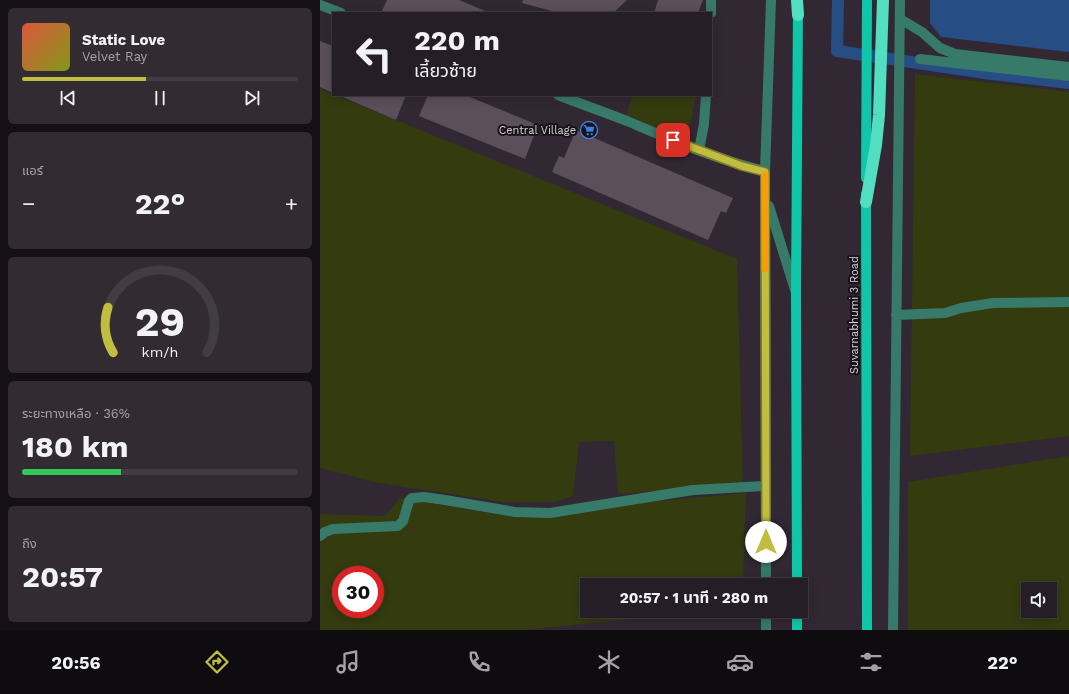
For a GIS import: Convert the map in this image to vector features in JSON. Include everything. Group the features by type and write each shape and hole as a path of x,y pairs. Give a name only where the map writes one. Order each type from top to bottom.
{"highway":[{"path":"798,0 798,15"},
{"path":"866,202 876,145 879,115 883,0"}],"main road":[{"name":"Suvarnabhumi 3 Road","path":"867,0 867,630"},
{"path":"797,578 796,292 798,15"},
{"path":"797,618 797,630"}],"street":[{"path":"711,0 711,12"},
{"path":"766,578 765,172 771,0"},
{"path":"893,630 900,0"},
{"path":"320,5 338,12"},
{"path":"900,19 922,32 940,48 955,54 1069,67"},
{"path":"920,59 980,64 1069,76"},
{"path":"561,96 742,166 765,172"},
{"path":"699,150 704,124 706,96"},
{"path":"766,197 796,292"},
{"path":"896,316 945,313 961,308 993,303 1069,302"},
{"path":"320,536 324,532 333,529 398,526 403,520 409,501 412,498 424,497 515,512 550,513 693,490 765,486"},
{"path":"766,618 766,630"}],"green space":[{"path":"915,74 1069,92 1069,436 910,456"},
{"path":"320,89 332,94 332,96 337,96 737,259 743,485 618,494 614,441 579,442 573,496 556,502 503,502 379,483 320,468"},
{"path":"632,96 696,96 687,141 626,118"},
{"path":"1069,456 1069,630 908,630 908,482"},
{"path":"746,493 743,578 580,578 580,618 641,618 523,630 320,630 320,514 385,516 400,498 503,515"}],"water":[{"path":"930,0 1069,0 1069,52 941,37 930,23"}],"building":[{"path":"387,0 459,0 488,12 381,12"},
{"path":"523,0 627,0 614,12 555,12 522,3"},
{"path":"658,0 703,0 698,12 654,12"},
{"path":"320,41 332,46 332,93 320,87"},
{"path":"340,96 406,96 396,120"},
{"path":"428,96 467,96 538,125 525,159 419,116"},
{"path":"576,130 733,198 726,213 721,211 708,240 552,172 559,156 564,158"}],"waterway":[{"path":"838,0 837,51 992,74 1069,83"}],"slow traffic":[{"path":"765,175 765,269"}],"place":[{"name":"Central Village","path":"589,130"}],"route":[{"path":"673,140 742,166 765,172 766,542"}]}
